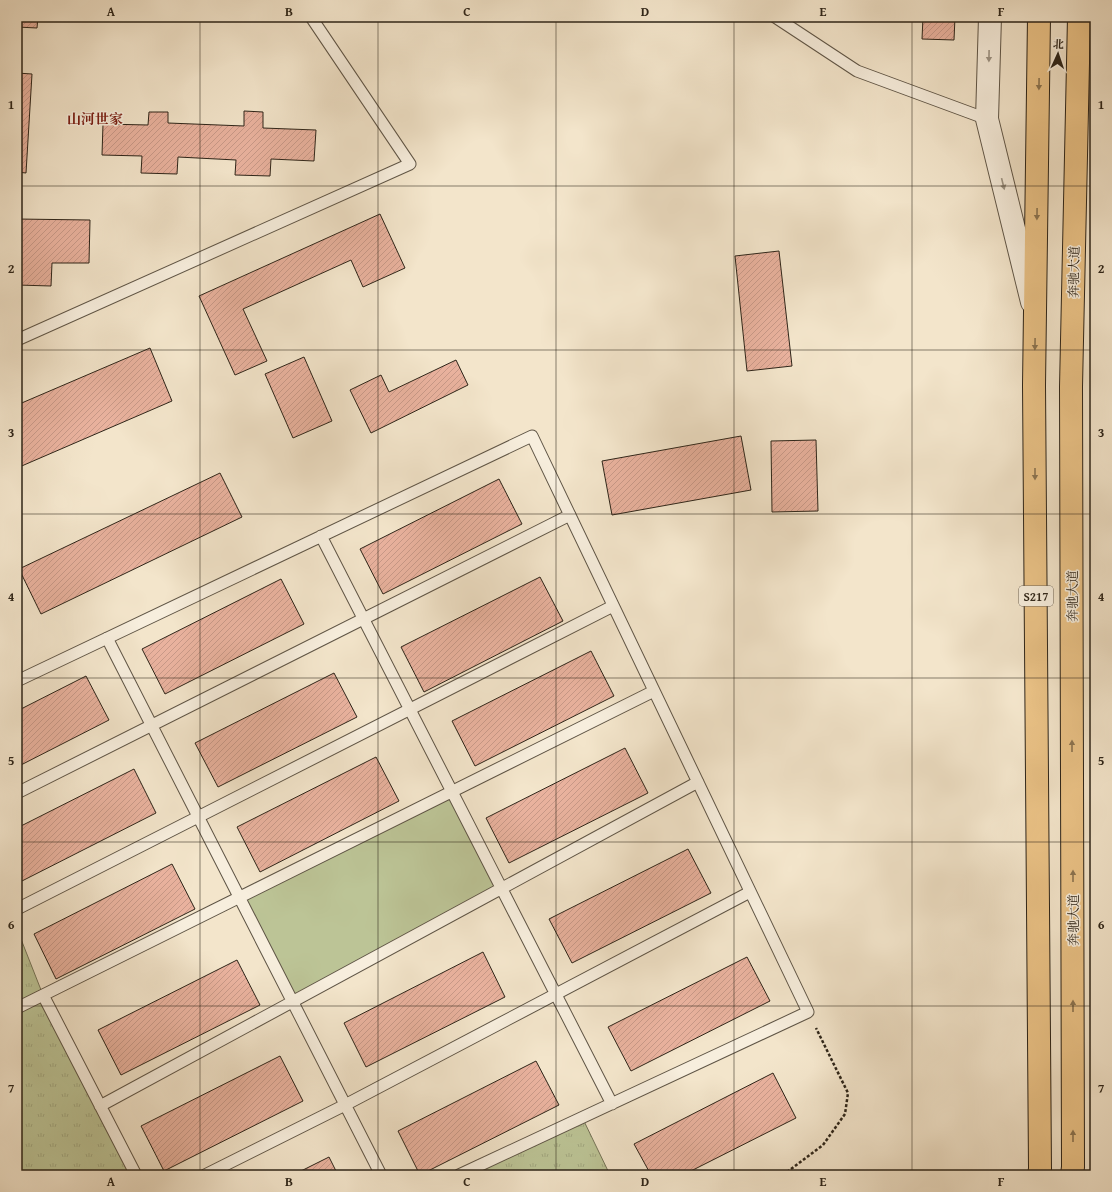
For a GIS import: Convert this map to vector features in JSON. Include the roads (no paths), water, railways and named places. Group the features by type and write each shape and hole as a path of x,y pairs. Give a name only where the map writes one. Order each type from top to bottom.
{"main road":[{"name":"S217","path":"1039,1175 1034,392 1040,17"},
{"name":"奔驰大道","path":"1072,1175 1072,387 1079,17"}],"street":[{"path":"990,17 987,118 1035,317"}],"lane":[{"path":"17,340 410,164 311,17"},
{"path":"775,17 857,71 987,118"},
{"path":"17,681 532,436 808,1012 459,1175"},
{"path":"17,793 570,515"},
{"path":"321,536 612,1104"},
{"path":"17,909 614,606"},
{"path":"107,638 381,1175"},
{"path":"17,1008 654,691"},
{"path":"100,1106 698,782"},
{"path":"205,1175 345,1104 750,892"},
{"path":"43,995 136,1175"}],"district":[{"name":"山河世家","path":"95,119"}]}
